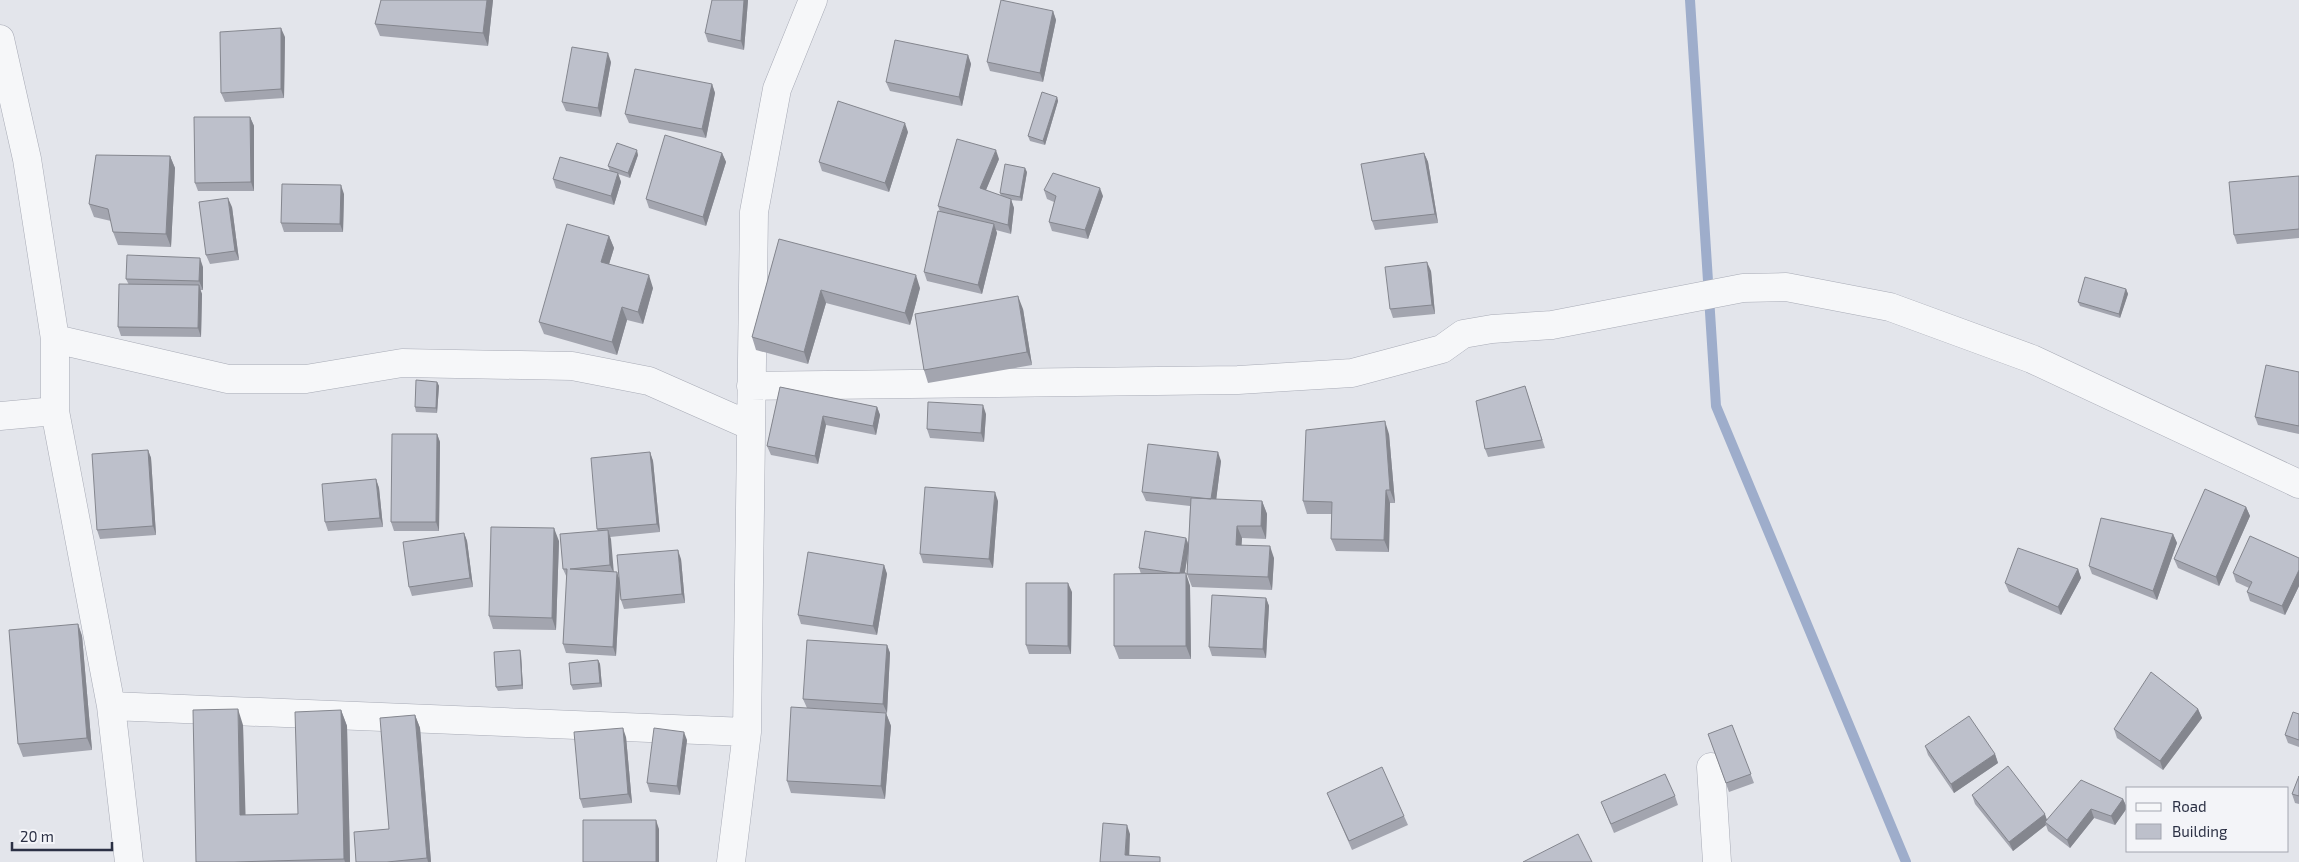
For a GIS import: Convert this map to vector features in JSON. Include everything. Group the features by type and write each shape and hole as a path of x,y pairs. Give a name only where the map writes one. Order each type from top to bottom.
{"street":[{"path":"731,862 747,732 754,212 777,89 813,0"},
{"path":"0,40 27,159 55,339 55,411 111,706 129,862"},
{"path":"751,386 1238,380 1352,373 1442,349 1464,334 1492,329 1552,325 1743,288 1786,287 1890,307 2032,359 2299,484"},
{"path":"55,339 228,379 306,379 402,363 572,366 649,381 751,426"},
{"path":"0,416 55,411"},
{"path":"111,706 747,732"},
{"path":"1711,767 1717,862"}],"building":[{"path":"381,0 487,0 483,33 375,24"},
{"path":"712,0 744,0 741,41 705,33"},
{"path":"1001,0 1053,11 1040,73 987,62"},
{"path":"281,28 281,89 221,93 220,32"},
{"path":"895,40 968,55 959,97 886,82"},
{"path":"572,47 608,53 598,108 562,102"},
{"path":"635,69 712,84 702,129 625,114"},
{"path":"1042,92 1057,97 1043,141 1028,136"},
{"path":"838,101 905,123 885,183 819,162"},
{"path":"194,117 250,117 251,182 195,183"},
{"path":"665,135 722,153 703,217 646,199"},
{"path":"957,139 996,150 980,188 1011,199 1008,225 938,206"},
{"path":"617,143 637,150 628,173 608,166"},
{"path":"1424,153 1435,214 1372,221 1361,164"},
{"path":"96,155 170,156 166,234 113,232 108,209 89,204"},
{"path":"560,157 618,173 611,196 553,179"},
{"path":"1005,164 1025,168 1020,197 1000,193"},
{"path":"1053,173 1100,188 1085,230 1049,222 1056,196 1044,190"},
{"path":"2299,176 2299,229 2234,235 2229,182"},
{"path":"282,184 341,185 340,224 281,223"},
{"path":"228,198 235,251 206,255 199,202"},
{"path":"938,211 994,224 978,285 924,272"},
{"path":"567,224 609,236 601,262 649,275 638,312 622,307 612,342 539,322"},
{"path":"779,239 916,275 905,313 821,290 804,352 752,337"},
{"path":"127,255 200,258 199,281 126,279"},
{"path":"1427,262 1432,305 1390,309 1385,267"},
{"path":"2085,277 2126,289 2119,314 2078,302"},
{"path":"119,284 199,285 198,328 118,327"},
{"path":"1018,296 1027,352 924,370 915,314"},
{"path":"2266,365 2299,372 2299,426 2255,417"},
{"path":"416,380 437,382 436,408 415,407"},
{"path":"1525,386 1542,440 1485,449 1476,401"},
{"path":"780,387 877,407 873,426 823,416 815,456 767,446"},
{"path":"928,402 983,405 981,433 927,429"},
{"path":"1385,421 1390,490 1386,490 1384,540 1331,539 1332,502 1303,501 1306,430"},
{"path":"392,434 437,434 436,522 391,522"},
{"path":"1148,444 1218,452 1211,499 1142,492"},
{"path":"148,450 153,526 97,530 92,454"},
{"path":"650,452 657,524 597,529 591,458"},
{"path":"376,479 380,518 325,522 322,484"},
{"path":"925,487 995,492 989,559 920,554"},
{"path":"2205,489 2246,507 2216,577 2174,559"},
{"path":"1191,498 1262,501 1261,526 1237,526 1236,545 1270,546 1268,577 1187,574"},
{"path":"2101,518 2173,534 2153,591 2089,566"},
{"path":"491,527 554,528 552,618 489,616"},
{"path":"608,530 610,565 570,569 617,572 613,647 563,644 567,569 563,569 560,534"},
{"path":"1145,531 1186,538 1180,573 1139,568"},
{"path":"464,533 470,578 409,587 403,542"},
{"path":"2250,536 2299,558 2299,570 2282,606 2247,592 2252,582 2233,573"},
{"path":"2018,548 2078,569 2058,607 2005,583"},
{"path":"678,550 682,594 621,600 617,555"},
{"path":"808,552 884,565 873,626 798,615"},
{"path":"1186,573 1186,646 1114,646 1114,574"},
{"path":"1026,583 1068,583 1068,646 1026,645"},
{"path":"1212,595 1266,598 1263,649 1209,647"},
{"path":"78,624 87,738 18,744 9,630"},
{"path":"807,640 887,645 883,704 803,699"},
{"path":"520,650 522,685 496,687 494,652"},
{"path":"598,660 600,683 571,685 569,663"},
{"path":"2151,672 2198,709 2160,761 2114,729"},
{"path":"791,707 886,713 881,786 787,781"},
{"path":"238,709 240,815 298,814 295,712 341,710 344,859 196,862 193,710"},
{"path":"2293,712 2299,714 2299,740 2285,735"},
{"path":"415,715 427,858 387,862 356,862 354,832 389,829 380,718"},
{"path":"1969,716 1995,754 1951,784 1925,746"},
{"path":"1732,725 1751,774 1726,783 1708,734"},
{"path":"623,728 628,794 580,799 574,732"},
{"path":"654,728 684,732 677,786 647,783"},
{"path":"2008,766 2045,814 2009,842 1972,795"},
{"path":"1382,767 1404,816 1349,841 1327,793"},
{"path":"1665,774 1675,796 1611,824 1601,802"},
{"path":"2299,776 2299,796 2292,794"},
{"path":"2081,780 2123,799 2111,816 2091,809 2067,840 2045,822"},
{"path":"583,820 656,820 656,862 583,862"},
{"path":"1103,823 1127,825 1125,855 1160,857 1160,862 1100,862"},
{"path":"1578,834 1592,862 1523,862"}],"waterway":[{"path":"1690,0 1716,406 1906,862"}]}
